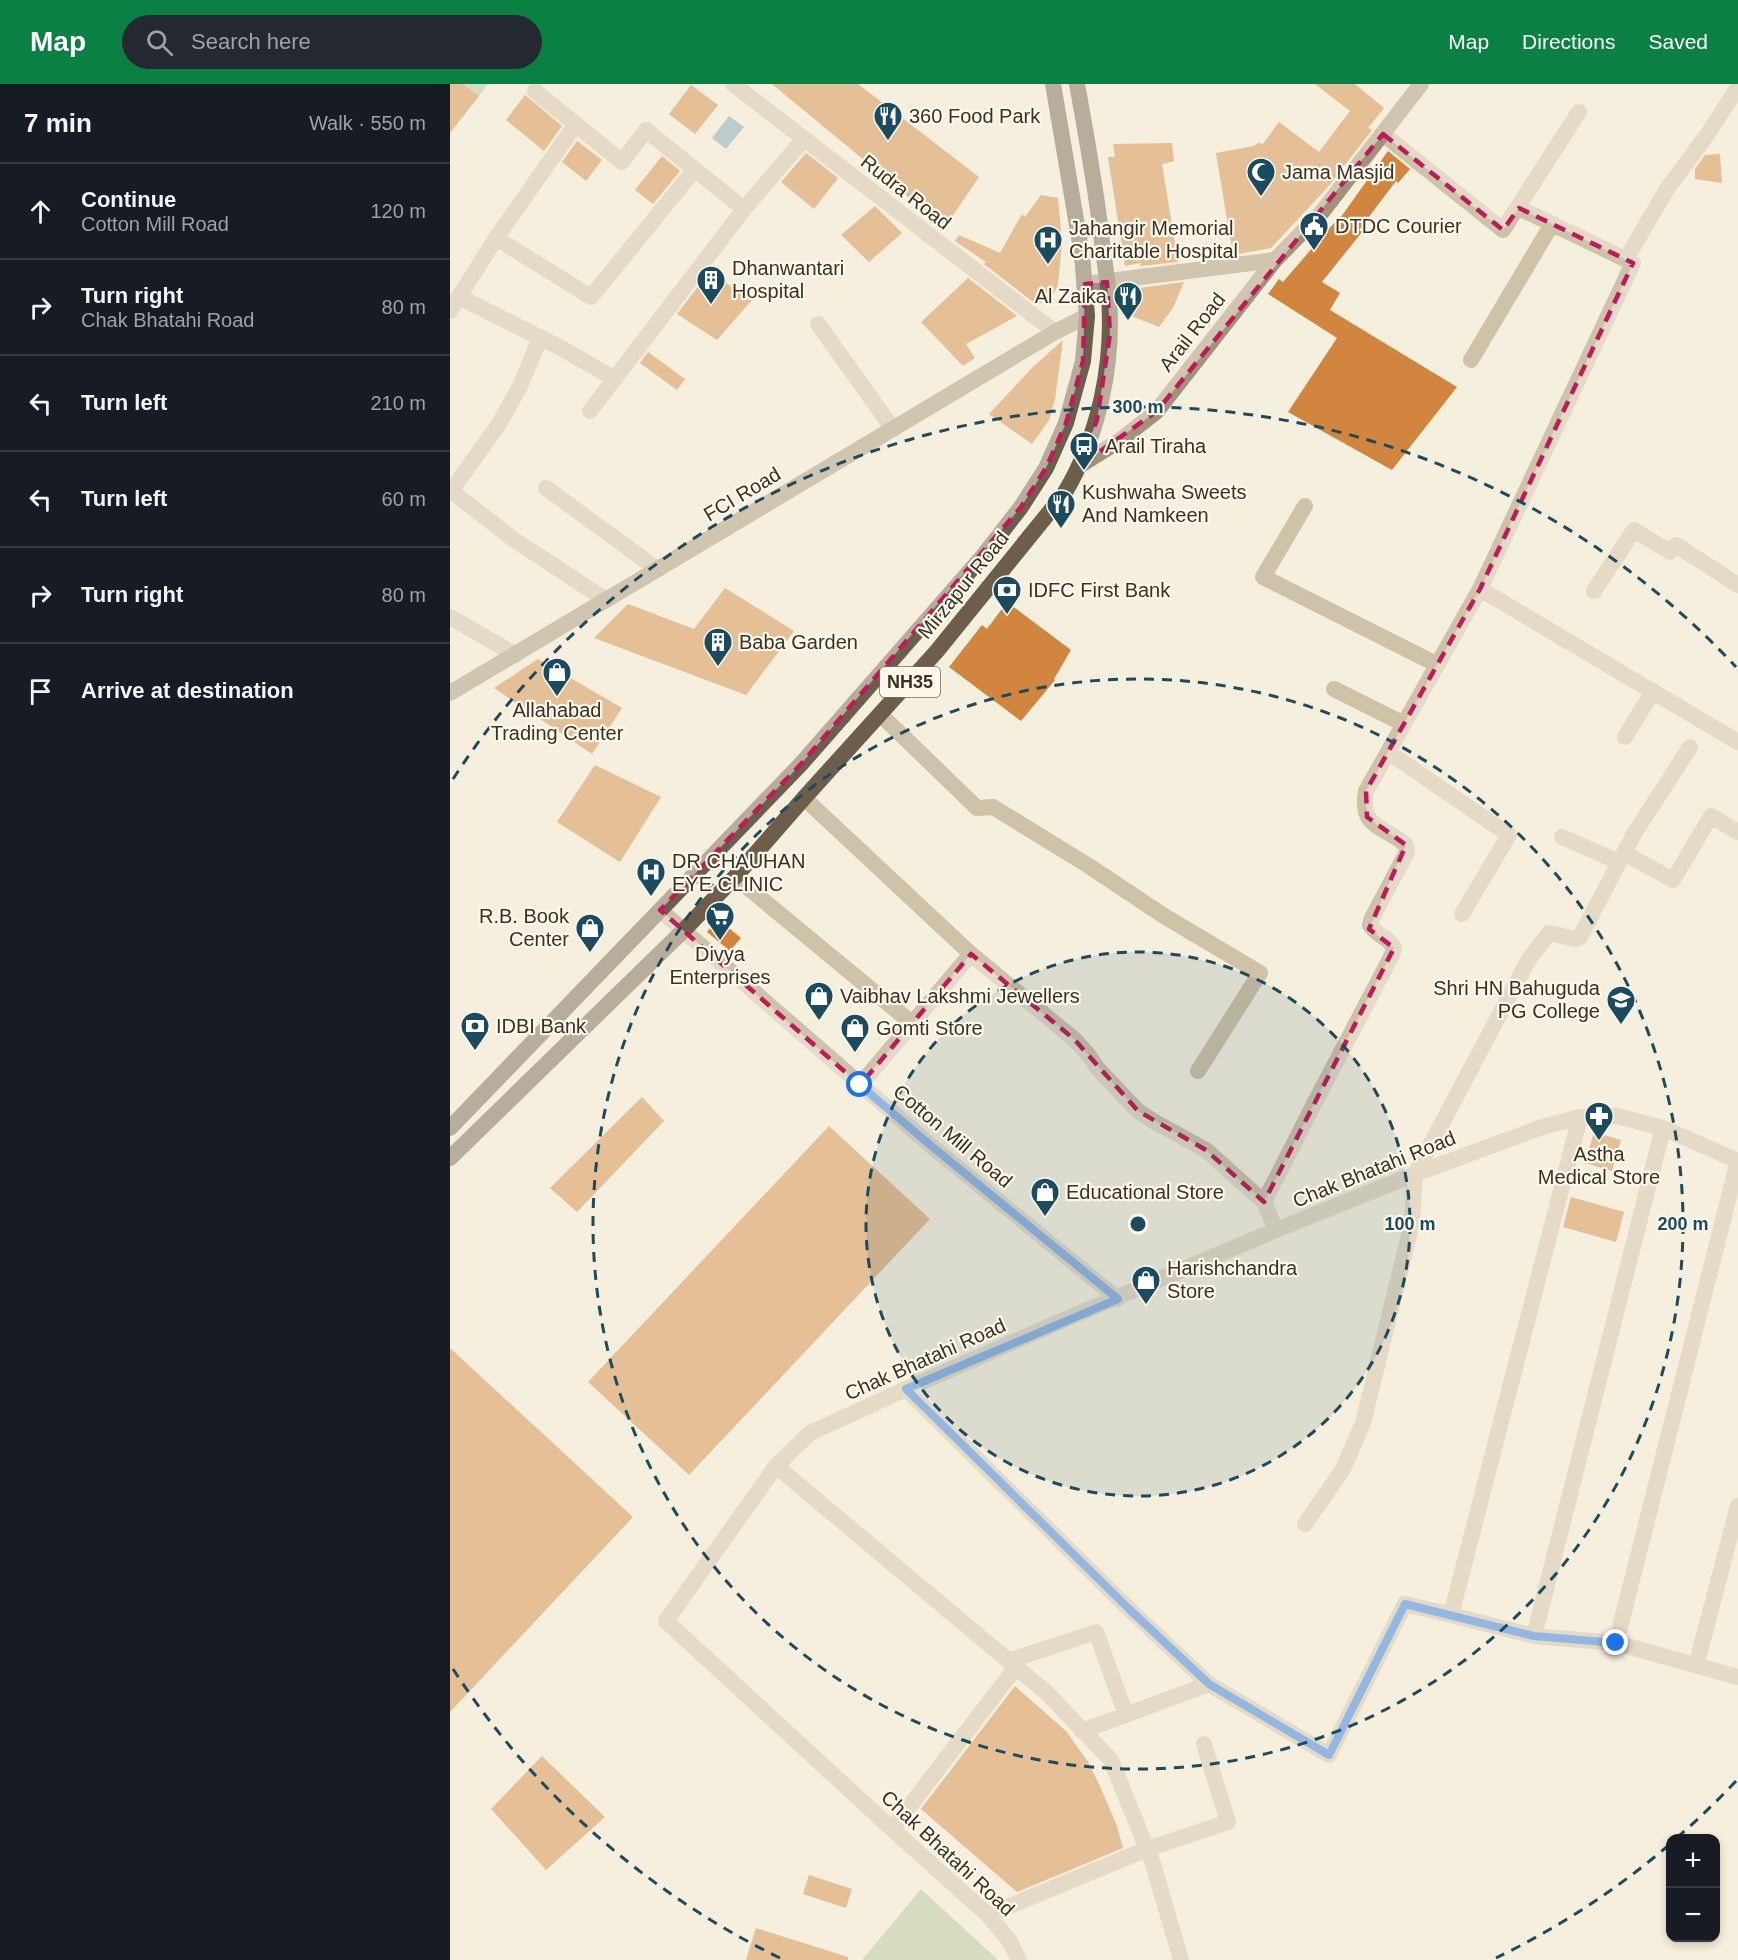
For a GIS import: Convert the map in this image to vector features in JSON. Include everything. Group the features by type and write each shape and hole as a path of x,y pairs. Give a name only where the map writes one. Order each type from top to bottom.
{"highway":[{"name":"Mirzapur Road","path":"450,1128 801,764 983,556 1021,507 1046,468 1066,423 1083,361 1087,316 1085,284 1071,182 1053,84"},
{"name":"Mirzapur Road","path":"450,1158 683,931 735,877 937,651 1064,494 1079,466 1097,420 1110,334 1107,282 1093,172 1077,84"}],"main road":[{"name":"Arail Road","path":"1079,466 1119,441 1156,412 1275,260 1322,212 1421,84"},
{"name":"Arail Road","path":"1085,284 1275,260"},
{"name":"FCI Road","path":"450,693 1055,332 1087,316"}],"street":[{"name":"Rudra Road","path":"733,84 751,89 804,139 1055,332"},
{"path":"1626,259 1667,189 1707,135 1738,87"},
{"path":"535,91 622,162 646,130 744,209"},
{"path":"1383,134 1503,230 1579,112"},
{"path":"576,124 496,238 454,304 540,338 615,379"},
{"path":"590,411 744,209 804,139"},
{"path":"496,238 591,297 695,170"},
{"path":"1264,1202 1394,948 1391,942 1374,932 1370,925 1407,852 1406,845 1367,817 1364,807 1366,791 1480,589 1633,263 1519,207"},
{"path":"1471,360 1552,224"},
{"path":"818,324 893,429"},
{"path":"540,338 520,387 451,491 513,539 606,600"},
{"path":"546,488 657,569"},
{"path":"1305,506 1263,577 1438,665"},
{"path":"1594,591 1634,530 1670,552 1676,545 1738,585"},
{"path":"1480,589 1738,742"},
{"path":"450,617 516,655"},
{"path":"1334,689 1404,724"},
{"path":"1625,736 1653,691"},
{"path":"881,716 977,808 993,807 1089,866 1164,916 1260,973 1198,1071"},
{"path":"1305,1524 1343,1469 1363,1423 1412,1223 1415,1174 1529,959 1549,933 1575,939 1580,937 1634,834 1690,747"},
{"path":"1388,752 1509,835 1462,914"},
{"path":"804,798 971,954 1074,1039 1098,1070 1138,1110 1206,1150 1264,1202 1276,1230"},
{"path":"1562,837 1622,858 1673,880 1711,816 1738,832"},
{"path":"735,877 913,1024"},
{"name":"Cotton Mill Road","path":"660,910 929,1144 1118,1299"},
{"path":"860,1085 971,954"},
{"name":"Chak Bhatahi Road","path":"1018,1960 1009,1940 988,1915 666,1621 776,1466 810,1433 906,1389 1276,1230 1415,1174 1542,1127 1580,1118 1617,1116 1663,1128 1738,1161"},
{"path":"1451,1615 1580,1118"},
{"path":"1534,1636 1663,1128"},
{"path":"1616,1643 1738,1161"},
{"path":"906,1389 1128,1608 1209,1684 1329,1755 1405,1604 1534,1636 1616,1643 1738,1677"},
{"path":"776,1466 1047,1693 1111,1760 1147,1849 1172,1924 1181,1960"},
{"path":"1696,1666 1738,1506"},
{"path":"892,1829 1012,1664 1096,1632 1126,1715"},
{"path":"1082,1731 1209,1684"},
{"path":"988,1915 1147,1849 1228,1822 1204,1744"}],"highlighted area":[{"path":"1383,134 1503,230 1519,208 1633,263 1480,589 1366,791 1367,817 1406,845 1369,929 1394,948 1264,1202 1206,1150 1138,1111 1074,1039 971,954 860,1085 660,910 801,764 1021,507 1046,468 1066,423 1083,361 1085,284 1107,282 1110,334 1097,420 1079,466 1156,412"}],"green space":[{"path":"463,84 488,84 479,96"},
{"path":"921,1889 998,1960 862,1960"}],"water":[{"path":"729,116 744,127 726,149 712,138"}],"building":[{"path":"450,84 463,84 479,96 450,133"},
{"name":"360 Food Park","path":"772,84 858,84 979,177 945,227"},
{"path":"1315,84 1355,84 1384,108 1368,128 1372,130 1327,188 1271,248 1233,255 1216,153 1254,146 1259,142 1262,145 1279,122 1319,152 1350,111"},
{"path":"691,85 718,105 695,134 669,114"},
{"path":"525,95 562,126 544,151 506,120"},
{"path":"577,141 602,160 586,181 562,162"},
{"path":"1172,143 1174,161 1162,164 1178,262 1125,266 1108,157 1115,157 1113,144"},
{"path":"1388,151 1410,169 1398,183 1396,181 1359,230 1362,232 1322,282 1340,293 1330,310 1457,387 1392,470 1288,412 1337,338 1268,294 1279,279 1283,282 1341,217"},
{"path":"806,153 838,178 814,209 781,182"},
{"path":"1720,154 1722,183 1695,179 1695,169 1705,155"},
{"path":"662,156 680,171 653,204 635,190"},
{"path":"1041,195 1058,198 1062,242 1058,285 1048,305 1043,302 1037,305 984,264 986,262 955,241 959,235 1000,253 1022,214 1025,217"},
{"path":"875,206 902,233 869,262 841,235"},
{"name":"Dhanwantari Hospital","path":"709,272 752,300 717,340 677,314"},
{"path":"968,278 1017,316 966,344 975,358 963,366 921,322"},
{"path":"1184,282 1173,308 1159,327 1124,313 1132,289"},
{"path":"1063,340 1055,399 1049,420 1032,444 989,414 1033,367"},
{"path":"648,352 685,379 677,390 640,363"},
{"name":"Baba Garden","path":"725,588 794,631 746,695 594,638 628,604 694,629"},
{"path":"1007,602 1071,650 1055,680 1021,721 949,667 982,625 987,629"},
{"name":"Allahabad Trading Center","path":"538,659 622,708 592,754 494,688"},
{"path":"595,765 661,797 620,862 557,822"},
{"path":"718,919 741,938 730,951 707,932"},
{"path":"642,1097 664,1121 577,1212 550,1188"},
{"path":"829,1126 930,1219 689,1475 588,1382"},
{"path":"1594,1132 1621,1140 1612,1171 1585,1163"},
{"path":"1571,1197 1624,1212 1616,1242 1563,1227"},
{"path":"450,1348 633,1517 450,1712"},
{"path":"1015,1686 1066,1731 1088,1762 1117,1826 1123,1848 1017,1892 921,1809"},
{"path":"542,1756 605,1817 546,1870 491,1809"},
{"path":"809,1875 852,1889 846,1908 803,1894"},
{"path":"756,1928 848,1957 848,1960 746,1960"}],"place":[{"name":"360 Food Park","path":"888,142"},
{"name":"Jama Masjid","path":"1261,198"},
{"name":"DTDC Courier","path":"1314,252"},
{"name":"Jahangir Memorial Charitable Hospital","path":"1048,266"},
{"name":"Dhanwantari Hospital","path":"711,306"},
{"name":"Al Zaika","path":"1128,322"},
{"name":"Arail Tiraha","path":"1084,472"},
{"name":"Kushwaha Sweets And Namkeen","path":"1061,530"},
{"name":"IDFC First Bank","path":"1007,616"},
{"name":"Baba Garden","path":"718,668"},
{"name":"Allahabad Trading Center","path":"557,698"},
{"name":"DR CHAUHAN EYE CLINIC","path":"651,898"},
{"name":"Divya Enterprises","path":"720,942"},
{"name":"R.B. Book Center","path":"590,954"},
{"name":"Vaibhav Lakshmi Jewellers","path":"819,1022"},
{"name":"Shri HN Bahuguda PG College","path":"1621,1026"},
{"name":"IDBI Bank","path":"475,1052"},
{"name":"Gomti Store","path":"855,1054"},
{"name":"Astha Medical Store","path":"1599,1142"},
{"name":"Educational Store","path":"1045,1218"},
{"name":"Harishchandra Store","path":"1146,1306"}],"route":[{"path":"860,1085 1118,1299 906,1389 1128,1608 1209,1684 1329,1755 1405,1604 1534,1636 1616,1643"}]}
